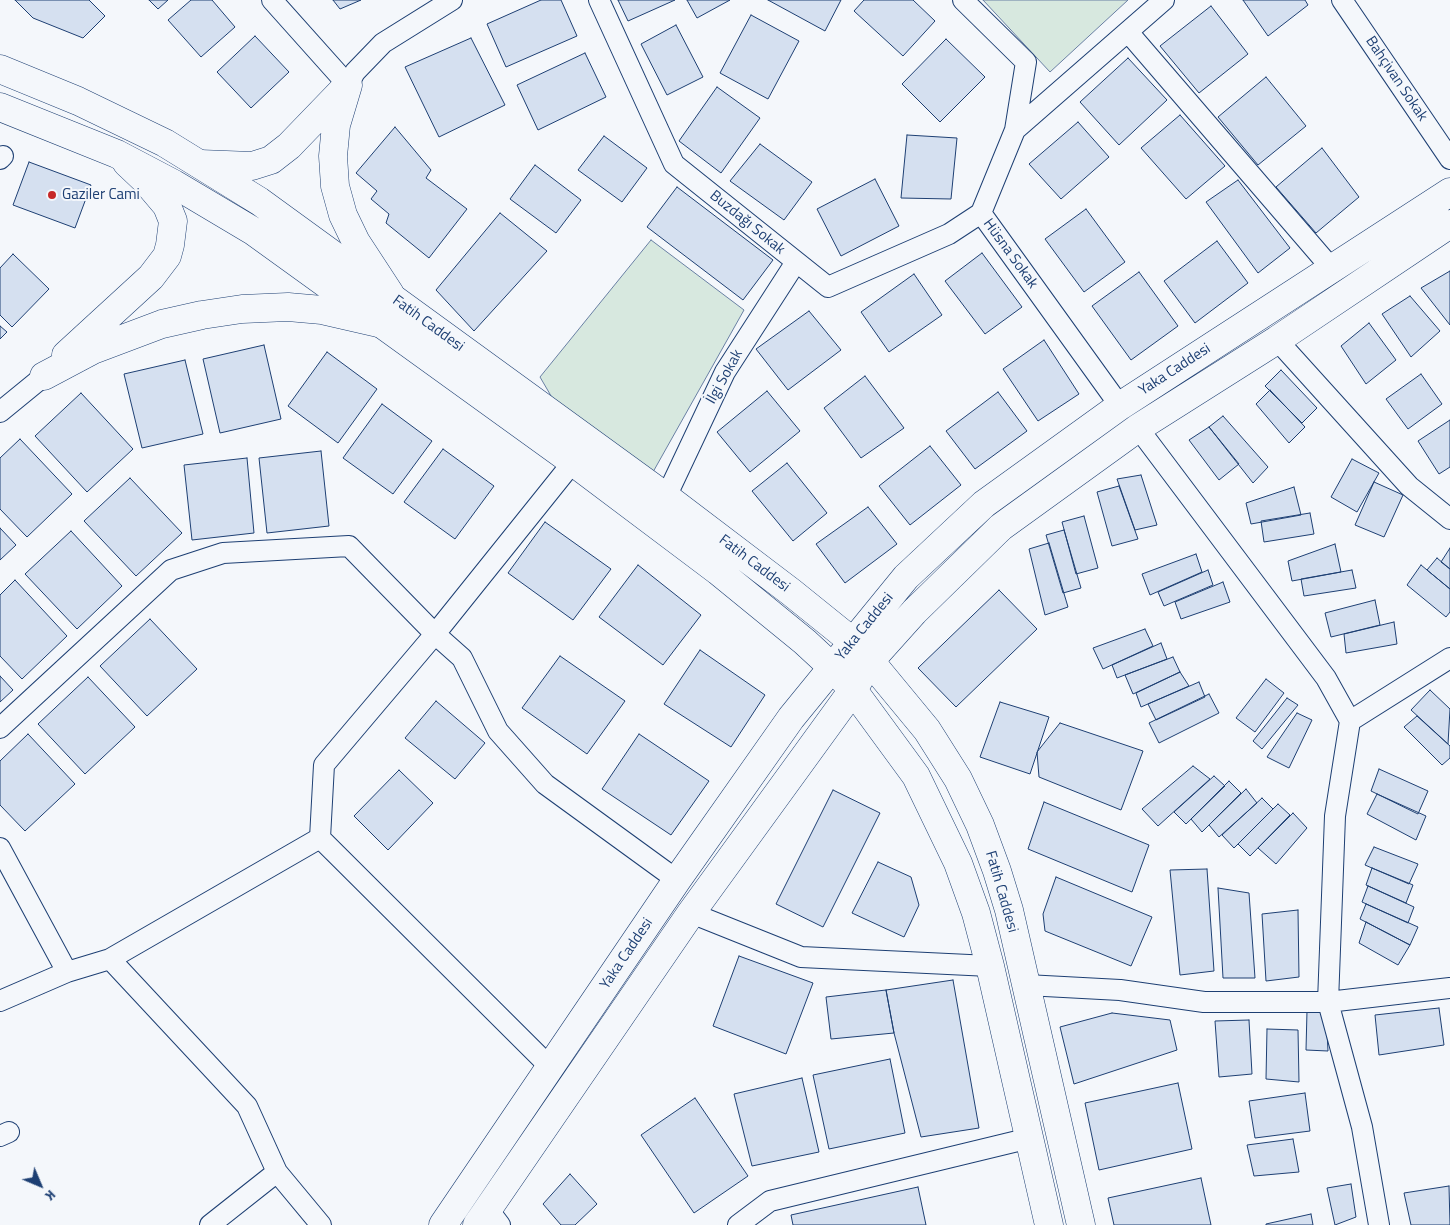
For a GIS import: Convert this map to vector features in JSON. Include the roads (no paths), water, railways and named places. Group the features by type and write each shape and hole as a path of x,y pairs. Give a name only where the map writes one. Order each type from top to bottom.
{"street":[{"path":"272,0 348,85"},
{"path":"392,297 372,269 343,215 335,186 334,148 336,125 348,85 355,72 383,43 452,0"},
{"name":"Buzdağı Sokak","path":"599,0 674,164 828,287 949,234 982,213"},
{"path":"962,0 1026,62 1016,130"},
{"name":"Hüsna Sokak","path":"1120,406 982,213 1016,130 1164,0"},
{"name":"Bahçivan Sokak","path":"1342,0 1450,159"},
{"path":"1128,32 1332,269"},
{"name":"Fatih Caddesi","path":"0,69 78,101 131,126 200,164 290,222 666,497 791,592 862,652 928,730 958,779 980,825 998,871 1081,1225"},
{"path":"200,164 252,166 271,160 289,146 348,85"},
{"path":"0,107 116,154 145,180 167,206 173,221 170,245 164,261 151,277 44,376 0,412"},
{"name":"Fatih Caddesi","path":"116,154 174,184 253,231 384,324 731,582 805,642 853,690 916,776 939,820 967,888 990,966 1049,1225"},
{"name":"Yaka Caddesi","path":"488,1220 691,913 853,690 862,652 906,577 984,504 1120,406 1450,192"},
{"name":"Yaka Caddesi","path":"443,1225 677,880 791,718 832,667 862,652 914,612 1001,527 1138,428 1277,340 1450,224"},
{"name":"İlgi Sokak","path":"666,497 725,372 796,262"},
{"path":"44,376 92,350 162,324 202,314 242,309 288,307 322,310 384,324"},
{"path":"1277,340 1410,486 1450,519"},
{"path":"1138,428 1326,678 1350,721 1335,816 1328,1002 1362,1127 1378,1225"},
{"path":"551,1068 320,838 324,765 436,634 572,462"},
{"path":"0,728 171,570 223,554 349,546 462,658 498,731 545,784 677,880"},
{"path":"1350,721 1450,658"},
{"path":"0,1001 67,972 110,959 320,838"},
{"path":"0,848 67,972"},
{"path":"691,913 801,957 990,966"},
{"path":"110,959 248,1106 278,1172 321,1225"},
{"path":"1026,985 1120,990 1204,1002 1328,1002 1450,988"},
{"path":"738,1225 770,1201 1030,1138"},
{"path":"210,1225 278,1172"}],"place":[{"name":"Gaziler Cami","path":"52,195"}]}
